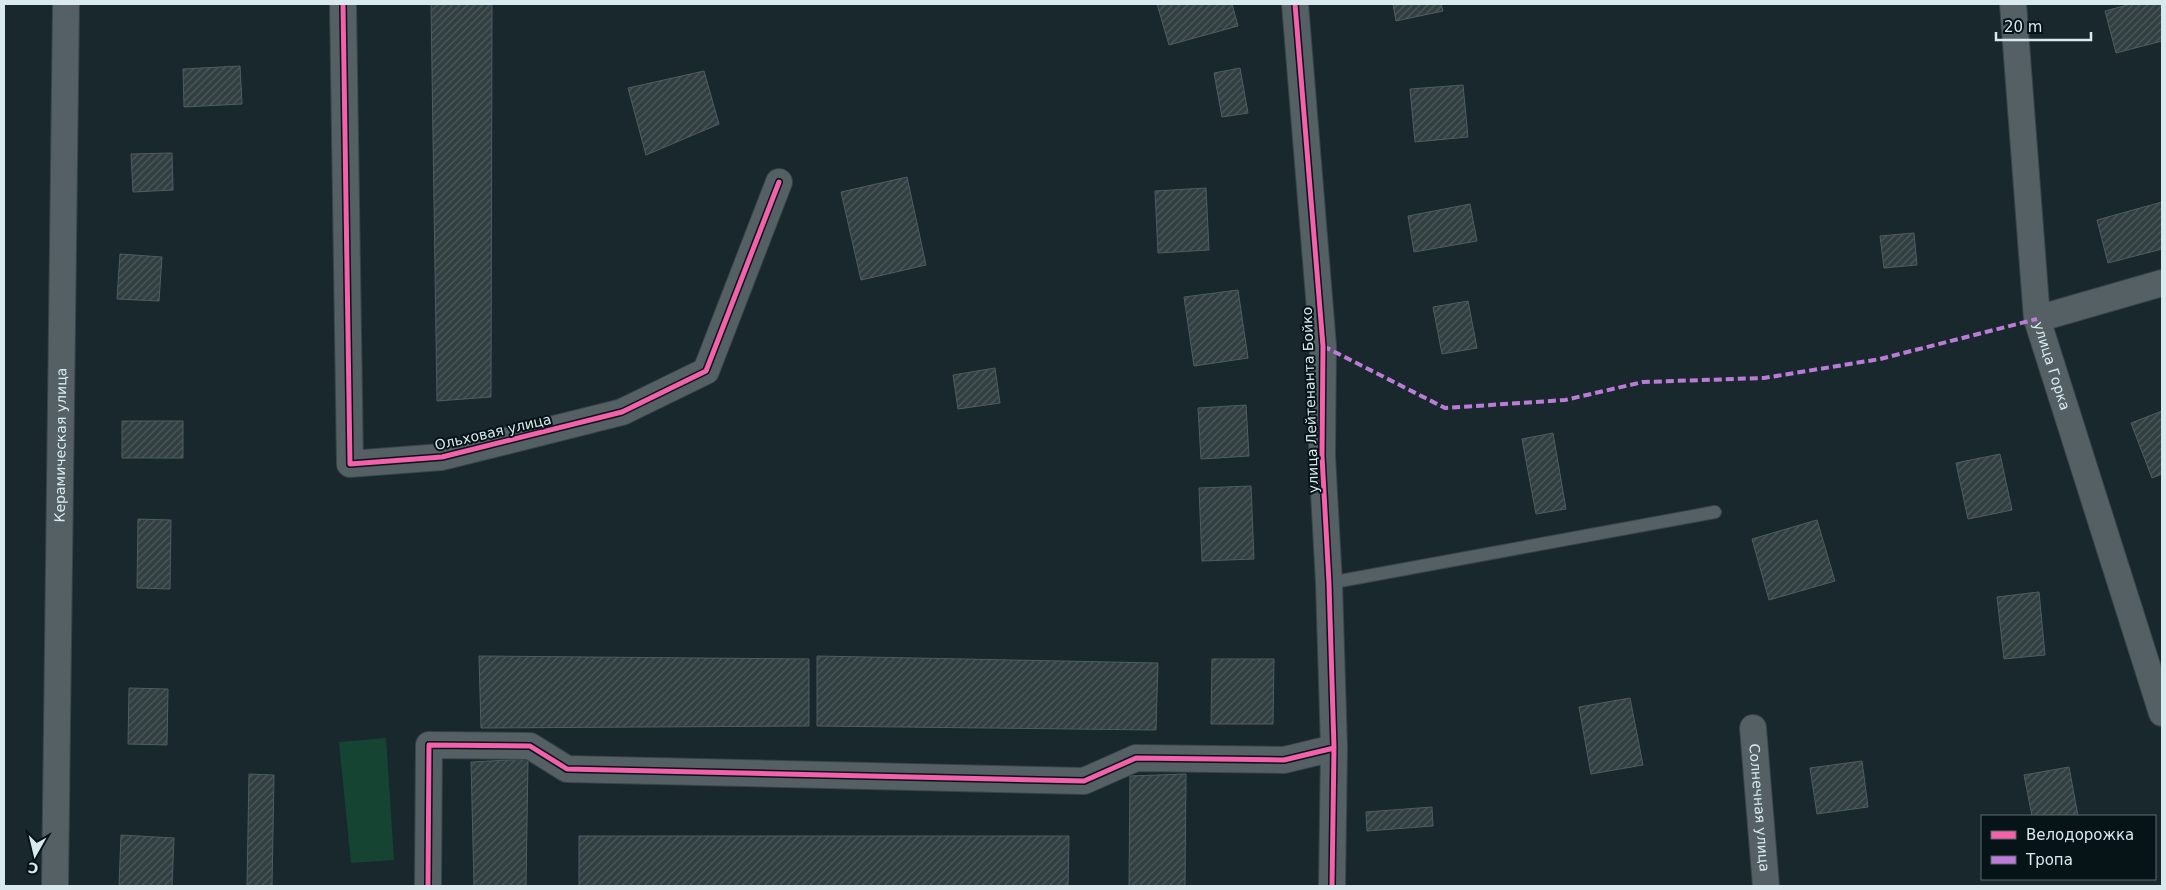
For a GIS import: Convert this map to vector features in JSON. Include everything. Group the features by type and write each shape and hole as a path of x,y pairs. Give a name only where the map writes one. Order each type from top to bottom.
{"street":[{"name":"Керамическая улица","path":"55,886 66,4"},
{"name":"Ольховая улица","path":"343,4 350,464 442,457 593,420 622,412 706,371 779,182"},
{"name":"улица Лейтенанта Бойко","path":"1295,4 1323,346 1322,456 1329,583 1334,748 1332,886"},
{"name":"улица Горка","path":"2013,4 2038,319 2162,713"},
{"path":"2038,319 2162,283"},
{"name":"Солнечная улица","path":"1753,728 1766,886"},
{"path":"428,886 429,745 530,746 567,769 1084,780 1136,758 1284,760 1334,748"}],"lane":[{"path":"1329,583 1715,512"}],"green space":[{"path":"386,738 394,860 351,863 339,742"}],"building":[{"path":"431,4 492,4 491,397 437,401"},
{"path":"1157,4 1232,4 1238,26 1169,45"},
{"path":"1393,4 1441,4 1443,11 1396,21"},
{"path":"2131,4 2162,4 2162,41 2116,53 2105,11"},
{"path":"240,66 242,104 184,107 183,69"},
{"path":"1240,68 1248,113 1222,117 1214,73"},
{"path":"704,71 719,124 646,155 628,88"},
{"path":"1463,85 1468,137 1415,142 1410,89"},
{"path":"172,153 173,190 133,192 131,154"},
{"path":"907,177 926,265 861,280 841,192"},
{"path":"1206,188 1209,250 1158,253 1155,191"},
{"path":"2162,202 2162,249 2108,263 2097,220"},
{"path":"1470,204 1477,241 1414,252 1408,216"},
{"path":"1914,233 1917,265 1884,268 1880,236"},
{"path":"120,254 162,257 159,301 117,299"},
{"path":"1238,290 1248,358 1194,366 1184,297"},
{"path":"1468,301 1477,348 1442,354 1433,307"},
{"path":"995,368 1000,403 958,409 953,375"},
{"path":"1246,405 1249,456 1201,459 1198,408"},
{"path":"2162,411 2162,474 2152,478 2131,423"},
{"path":"122,421 183,421 183,458 122,458"},
{"path":"1553,433 1566,509 1536,514 1522,439"},
{"path":"2000,454 2012,510 1968,519 1956,463"},
{"path":"1251,486 1254,559 1202,561 1199,488"},
{"path":"138,519 171,520 170,589 137,588"},
{"path":"1817,520 1835,581 1769,600 1752,539"},
{"path":"2039,592 2045,655 2004,659 1997,597"},
{"path":"479,656 809,659 809,726 481,728"},
{"path":"817,656 1158,663 1156,730 817,726"},
{"path":"1212,659 1274,659 1273,724 1211,724"},
{"path":"129,688 168,689 167,745 128,744"},
{"path":"1630,698 1643,765 1591,774 1579,707"},
{"path":"528,759 526,886 474,886 471,762"},
{"path":"1862,761 1868,807 1817,814 1810,768"},
{"path":"2069,767 2078,815 2032,815 2024,775"},
{"path":"249,774 274,775 272,886 247,886"},
{"path":"1186,774 1185,886 1129,886 1130,776"},
{"path":"1432,807 1433,826 1367,831 1366,812"},
{"path":"121,835 174,838 172,886 119,886"},
{"path":"579,836 1069,836 1068,886 579,886"}],"marked path":[{"path":"1323,346 1445,408 1565,400 1643,382 1764,378 1880,359 2037,319"}],"cycle path":[{"path":"343,4 350,464 442,457 622,412 706,371 779,182"},
{"path":"1295,4 1323,346 1322,456 1329,583 1334,748 1332,886"},
{"path":"428,886 429,745 530,746 567,769 1084,781 1136,758 1284,760 1334,748"}]}
